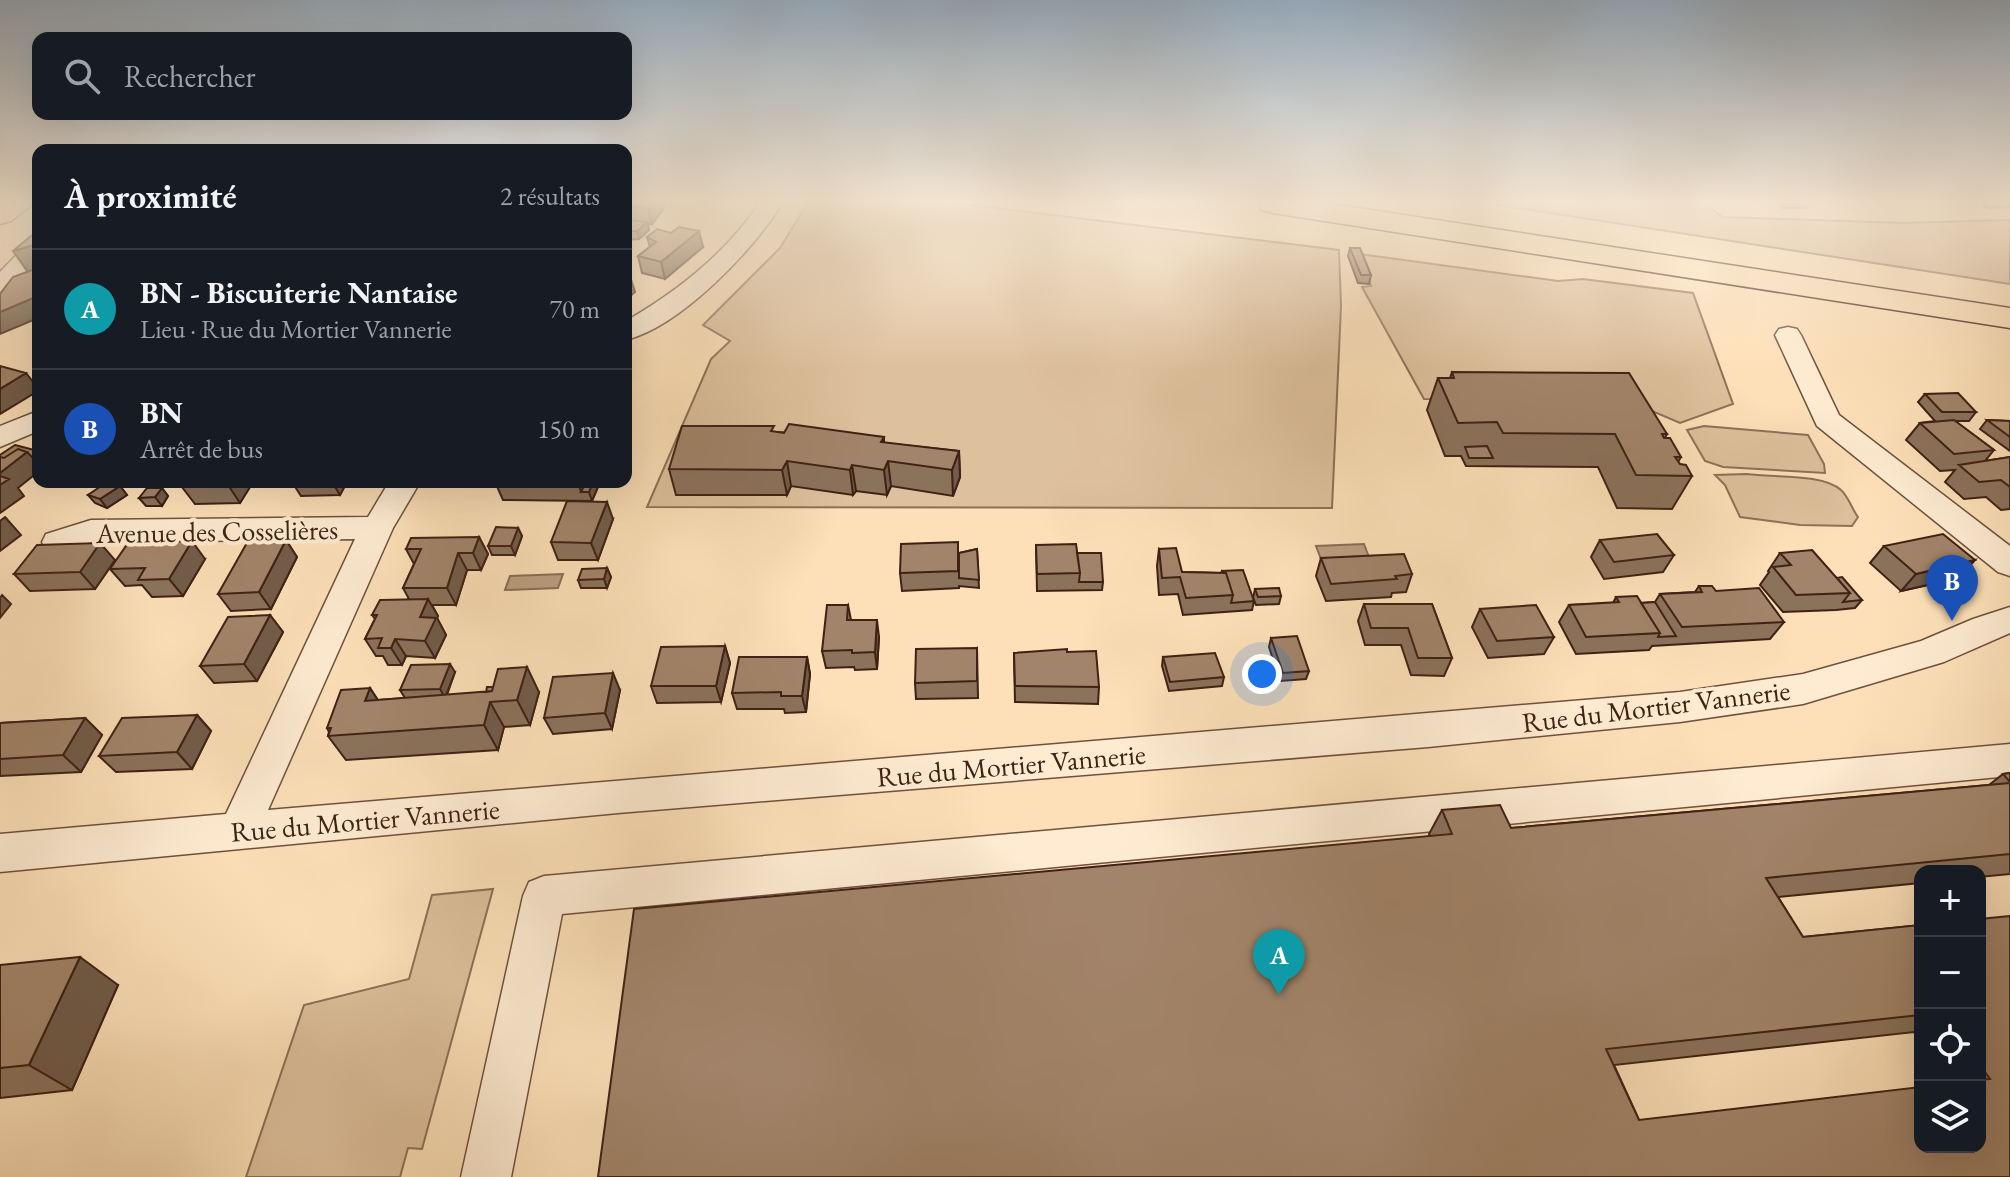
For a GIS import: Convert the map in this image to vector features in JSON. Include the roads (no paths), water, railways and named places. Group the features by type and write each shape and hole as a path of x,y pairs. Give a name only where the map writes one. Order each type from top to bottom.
{"main road":[{"path":"1628,259 2010,318"},
{"path":"1762,259 2010,297"}],"street":[{"path":"0,287 27,259"},
{"path":"632,329 662,312 725,259"},
{"path":"0,295 32,285"},
{"path":"1788,335 1827,420 2010,564"},
{"path":"0,438 32,423"},
{"path":"238,832 377,528 401,488"},
{"name":"Avenue des Cosselières","path":"58,542 91,531 377,528"},
{"name":"Rue du Mortier Vannerie","path":"0,853 634,795 1428,731 1680,707 1803,689 1931,652 2007,625"},
{"path":"486,1177 544,896 2010,760"}],"place":[{"name":"BN","path":"1952,621"},
{"name":"BN - Biscuiterie Nantaise","path":"1279,995"}]}
